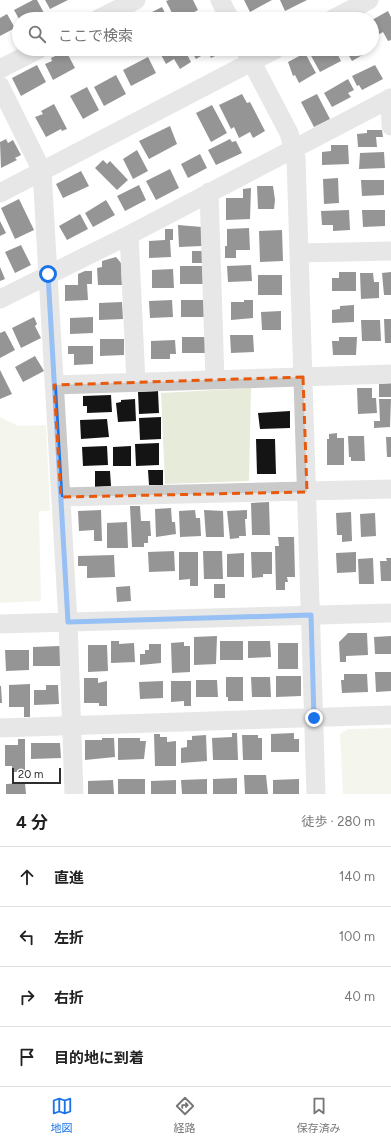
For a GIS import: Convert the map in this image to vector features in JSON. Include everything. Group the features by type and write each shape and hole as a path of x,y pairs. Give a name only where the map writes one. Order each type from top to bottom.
{"street":[{"path":"112,12 136,0"},
{"path":"220,0 226,12"},
{"path":"346,12 369,0"},
{"path":"0,69 25,56"},
{"path":"0,193 246,56"},
{"path":"249,56 289,133 296,158 316,794"},
{"path":"0,86 42,171 68,622 74,794"},
{"path":"0,299 129,235 391,98 391,126"},
{"path":"209,192 215,380"},
{"path":"129,235 136,382"},
{"path":"299,253 391,251"},
{"path":"54,384 391,374"},
{"path":"61,497 391,489"},
{"path":"0,624 391,613"},
{"path":"0,728 391,716"}],"highlighted area":[{"path":"303,377 307,492 61,497 54,385"}],"green space":[{"path":"251,388 249,481 165,484 161,393"},
{"path":"0,417 18,426 46,425 50,511 39,511 41,601 0,603"},
{"path":"391,728 391,794 343,794 340,734 348,729"}],"building":[{"path":"33,0 37,0 43,12 15,12 14,10"},
{"path":"45,0 68,0 50,9"},
{"path":"193,0 198,10 194,12 172,12 166,1"},
{"path":"244,0 272,0 250,12"},
{"path":"280,0 307,0 285,11"},
{"path":"162,7 164,12 152,12"},
{"path":"388,11 391,17 391,40 388,41 383,32 379,34 379,16"},
{"path":"7,14 12,23 12,30 0,36 0,18"},
{"path":"55,56 69,56 75,68 53,80 45,64 52,61 51,58"},
{"path":"162,56 188,56 191,62 180,69 174,59 166,64"},
{"path":"194,56 201,56 196,59"},
{"path":"299,56 307,56 316,73 299,83 295,75 293,76 288,62"},
{"path":"311,56 338,56 341,61 320,72"},
{"path":"349,56 361,56 352,61"},
{"path":"148,57 156,73 131,86 123,70"},
{"path":"37,65 46,82 21,96 12,78"},
{"path":"375,65 383,79 362,90 359,85 357,86 352,76"},
{"path":"116,75 126,94 104,106 94,87"},
{"path":"348,79 354,90 348,93 351,97 332,107 324,93"},
{"path":"87,87 99,110 83,119 70,96"},
{"path":"242,94 247,103 250,102 265,131 253,138 250,132 239,138 234,127 231,129 219,105"},
{"path":"317,94 330,119 314,127 301,102"},
{"path":"54,104 67,129 62,131 61,129 46,137 35,117 43,114 41,111"},
{"path":"212,105 227,133 211,142 196,113"},
{"path":"170,126 177,144 149,159 139,141"},
{"path":"367,130 382,130 383,137 376,137 377,147 358,147 357,134 367,133"},
{"path":"6,139 8,143 13,140 21,155 15,158 17,160 1,168 0,142"},
{"path":"230,139 232,142 236,141 242,153 216,165 208,150"},
{"path":"331,145 348,145 349,164 322,165 322,152 331,151"},
{"path":"137,150 148,171 133,179 123,159"},
{"path":"384,152 385,168 359,169 360,153"},
{"path":"200,154 207,168 188,178 181,164"},
{"path":"103,160 107,164 110,161 128,180 117,190 95,168"},
{"path":"170,169 179,188 156,200 146,181"},
{"path":"81,171 89,186 63,198 56,184"},
{"path":"338,178 339,203 324,204 323,179"},
{"path":"361,180 384,180 384,195 362,196"},
{"path":"139,185 146,200 125,211 117,196"},
{"path":"257,186 273,186 275,200 274,209 258,209"},
{"path":"251,188 250,219 226,220 226,198 243,198 243,189"},
{"path":"19,199 34,230 15,239 1,208"},
{"path":"106,200 115,215 93,227 85,213"},
{"path":"349,210 350,230 333,231 333,225 322,225 321,211"},
{"path":"362,210 385,210 385,226 363,227"},
{"path":"80,214 88,229 67,240 59,226"},
{"path":"0,221 6,233 0,236"},
{"path":"178,225 202,227 202,246 179,247"},
{"path":"249,228 250,250 236,250 236,258 225,258 227,229"},
{"path":"165,229 173,229 173,240 170,240 171,257 149,258 149,241 165,240"},
{"path":"282,230 283,261 260,262 259,231"},
{"path":"21,245 31,265 15,273 5,252"},
{"path":"192,251 204,251 204,263 192,263"},
{"path":"116,257 121,263 122,285 98,285 97,268 102,267 102,261"},
{"path":"251,265 252,281 228,282 227,266"},
{"path":"180,266 203,266 203,284 180,284"},
{"path":"0,267 5,279 0,281"},
{"path":"173,269 174,288 152,288 152,270"},
{"path":"85,271 92,271 92,284 87,284 88,300 65,301 65,285 78,285 78,274"},
{"path":"339,272 356,272 356,291 332,291 332,278 339,278"},
{"path":"391,272 391,295 384,295 382,273"},
{"path":"360,273 373,273 374,282 379,282 379,298 361,299"},
{"path":"258,275 282,275 282,295 258,295"},
{"path":"172,300 173,317 150,318 149,301"},
{"path":"181,300 204,300 204,317 181,317"},
{"path":"244,300 253,300 253,318 231,320 231,302 244,302"},
{"path":"122,302 123,319 99,320 99,303"},
{"path":"354,305 354,322 332,323 332,310 340,309 340,306"},
{"path":"281,311 281,330 262,330 261,312"},
{"path":"34,317 37,324 35,326 41,338 21,348 12,328"},
{"path":"93,317 93,333 70,334 70,318"},
{"path":"384,319 391,319 391,343 385,343"},
{"path":"361,320 380,320 381,341 362,341"},
{"path":"5,331 15,350 0,358 0,333"},
{"path":"230,335 253,335 254,352 231,353"},
{"path":"182,337 205,337 205,353 182,353"},
{"path":"339,337 357,337 356,355 333,355 332,341 339,341"},
{"path":"100,339 124,339 124,355 100,356"},
{"path":"175,340 176,354 170,354 170,359 151,359 151,341"},
{"path":"68,346 93,346 93,364 74,365 74,354 68,354"},
{"path":"35,356 44,371 23,382 15,367"},
{"path":"0,370 12,394 0,399"},
{"path":"391,383 391,397 379,397 379,384"},
{"path":"357,388 372,388 372,398 376,398 377,413 358,414"},
{"path":"158,391 159,413 139,414 138,392"},
{"path":"111,395 112,412 87,413 87,406 83,406 83,396"},
{"path":"135,399 136,421 118,422 116,403 121,402 121,400"},
{"path":"379,399 391,399 390,427 374,428 374,421 380,421"},
{"path":"290,411 290,428 260,429 258,413"},
{"path":"161,417 161,439 140,440 139,418"},
{"path":"107,419 109,437 81,439 80,420"},
{"path":"337,433 337,438 344,438 344,465 327,465 327,439 329,439 329,434"},
{"path":"348,436 364,436 365,461 351,461 351,457 349,457"},
{"path":"386,437 391,437 391,457 387,457"},
{"path":"256,439 275,439 276,474 257,474"},
{"path":"159,443 159,465 136,466 135,444"},
{"path":"107,446 108,465 83,466 82,447"},
{"path":"131,446 131,466 113,466 113,447"},
{"path":"148,470 163,470 163,485 149,485"},
{"path":"95,471 110,471 111,486 95,487"},
{"path":"269,502 270,535 252,535 251,503"},
{"path":"130,506 140,506 141,521 150,521 151,536 148,536 148,543 144,543 144,547 132,547"},
{"path":"171,508 172,522 175,522 176,534 156,537 155,509"},
{"path":"101,510 102,541 94,541 94,530 79,531 78,511"},
{"path":"195,510 196,518 200,518 201,536 180,537 179,511"},
{"path":"204,510 223,511 224,537 206,537"},
{"path":"247,510 247,519 245,519 246,536 239,536 239,538 230,539 227,511"},
{"path":"351,512 352,541 342,542 342,535 337,535 336,513"},
{"path":"375,513 376,536 361,537 360,514"},
{"path":"127,522 128,548 107,548 107,523"},
{"path":"278,537 294,537 295,577 287,577 288,582 285,582 285,590 276,590 275,546 279,546"},
{"path":"174,551 175,571 149,572 148,552"},
{"path":"203,551 222,551 223,579 204,579"},
{"path":"179,552 198,552 198,586 190,586 190,579 179,580"},
{"path":"251,552 272,552 272,574 263,574 263,577 252,578"},
{"path":"356,552 356,572 337,573 336,553"},
{"path":"244,553 244,577 227,577 227,554"},
{"path":"114,555 115,577 87,578 87,566 78,566 78,556"},
{"path":"373,558 374,584 359,584 358,559"},
{"path":"386,558 391,558 391,581 381,581 380,561 387,561"},
{"path":"214,584 225,584 225,598 214,598"},
{"path":"130,586 131,601 117,602 116,587"},
{"path":"348,633 367,633 368,655 346,656 346,662 340,662 339,642"},
{"path":"217,636 216,664 194,665 194,637"},
{"path":"391,636 391,654 375,654 374,637"},
{"path":"111,641 119,641 119,644 134,643 135,662 111,663"},
{"path":"220,641 243,641 243,660 220,660"},
{"path":"248,641 270,641 271,657 248,658"},
{"path":"184,642 184,646 190,646 190,672 172,673 171,643"},
{"path":"278,643 298,643 298,669 278,669"},
{"path":"149,644 161,644 161,663 140,665 140,654 145,654 145,650 149,650"},
{"path":"88,645 107,645 108,671 88,672"},
{"path":"60,646 60,666 33,666 33,647"},
{"path":"5,650 29,650 29,670 6,671"},
{"path":"375,672 391,672 391,691 376,692"},
{"path":"344,674 367,674 368,692 342,693 341,680 344,680"},
{"path":"276,676 301,676 301,696 276,697"},
{"path":"226,677 243,677 243,701 228,701 228,697 226,697"},
{"path":"251,677 270,677 271,697 252,697"},
{"path":"84,678 98,678 98,683 107,681 107,706 99,706 99,703 84,703"},
{"path":"196,680 217,680 218,697 196,697"},
{"path":"163,681 163,698 140,699 139,682"},
{"path":"171,681 191,681 191,706 184,706 184,701 171,702"},
{"path":"30,684 30,717 24,717 24,707 9,707 9,685"},
{"path":"46,685 58,685 59,704 34,705 34,690 46,690"},
{"path":"1,686 2,703 0,703"},
{"path":"232,733 237,733 238,760 213,760 212,738 232,737"},
{"path":"294,733 294,739 299,739 299,752 271,752 271,734"},
{"path":"154,734 160,734 160,737 167,737 167,742 176,741 176,766 155,766"},
{"path":"206,735 207,761 181,763 181,748 187,747 187,740 192,740 192,736"},
{"path":"242,735 258,735 258,738 262,738 262,760 243,760"},
{"path":"102,738 114,738 115,757 85,760 85,740 102,740"},
{"path":"118,738 140,738 140,741 146,741 144,759 118,760"},
{"path":"18,739 25,739 25,772 12,772 12,766 5,766 5,745 18,745"},
{"path":"31,743 60,743 61,758 31,759"},
{"path":"244,775 266,775 268,794 245,794"},
{"path":"237,778 237,794 213,794 213,779"},
{"path":"118,779 145,779 145,794 118,794"},
{"path":"207,779 207,794 182,794 181,780"},
{"path":"299,779 299,794 273,794 273,780"},
{"path":"113,780 114,794 88,794 88,781"},
{"path":"176,780 176,794 151,794 151,781"},
{"path":"25,783 26,794 6,794 6,784"}],"route":[{"path":"48,274 68,622 311,615 314,718"}]}
